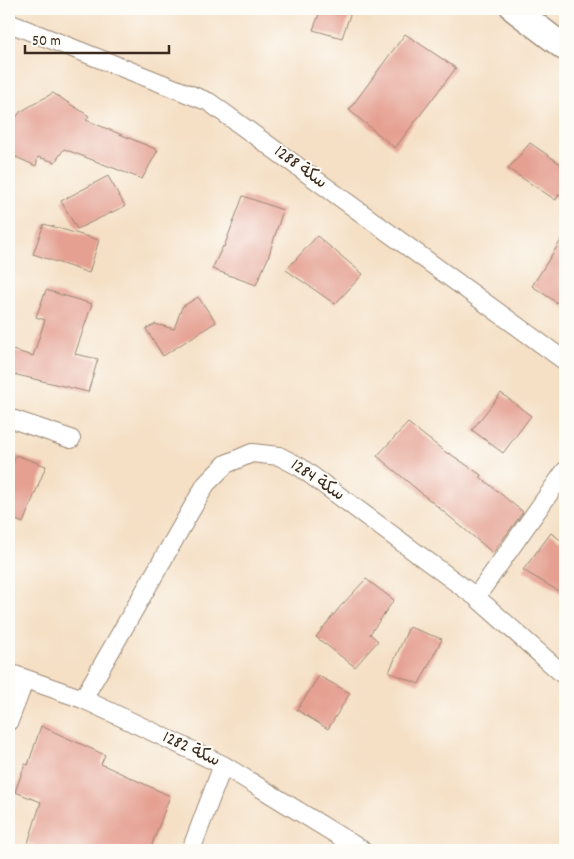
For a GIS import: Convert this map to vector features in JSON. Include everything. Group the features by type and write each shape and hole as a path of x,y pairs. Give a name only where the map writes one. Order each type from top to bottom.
{"main road":[{"path":"514,9 565,48"}],"street":[{"name":"سكة 1288","path":"9,23 209,102 565,362"},
{"path":"9,418 71,439"},
{"name":"سكة 1284","path":"83,699 206,484 226,464 252,453 279,456 300,467 476,597 565,676"},
{"path":"476,597 565,471"},
{"path":"9,722 17,676"},
{"name":"سكة 1282","path":"17,676 83,699 223,764 362,850"},
{"path":"191,850 223,764"}],"building":[{"path":"321,9 352,9 342,38 313,30"},
{"path":"405,34 456,68 395,148 349,110"},
{"path":"53,93 89,116 86,120 158,150 142,179 64,149 55,162 38,157 36,166 9,154 9,128 20,112"},
{"path":"530,143 565,167 565,198 559,194 556,200 508,169"},
{"path":"108,176 125,206 77,229 61,201"},
{"path":"243,196 283,210 268,258 256,285 212,269 224,247"},
{"path":"44,224 99,240 89,273 33,254"},
{"path":"565,234 565,308 532,286"},
{"path":"317,236 363,274 335,304 286,270"},
{"path":"46,290 92,304 75,354 98,359 88,392 9,373 9,349 33,356 45,320 36,317"},
{"path":"198,297 216,322 163,356 146,329 155,324 174,329 182,307"},
{"path":"501,393 531,416 503,453 472,430"},
{"path":"408,423 448,454 481,475 480,477 523,512 493,553 377,456"},
{"path":"16,455 46,466 23,523 9,517 9,472"},
{"path":"551,533 565,543 565,595 523,570"},
{"path":"366,579 394,600 370,634 378,641 355,667 316,637 339,608"},
{"path":"409,627 442,639 419,684 389,672"},
{"path":"319,676 350,693 328,729 297,710"},
{"path":"41,726 105,755 101,764 170,796 150,850 48,850 28,843 41,802 15,792 25,764 28,765"}]}
